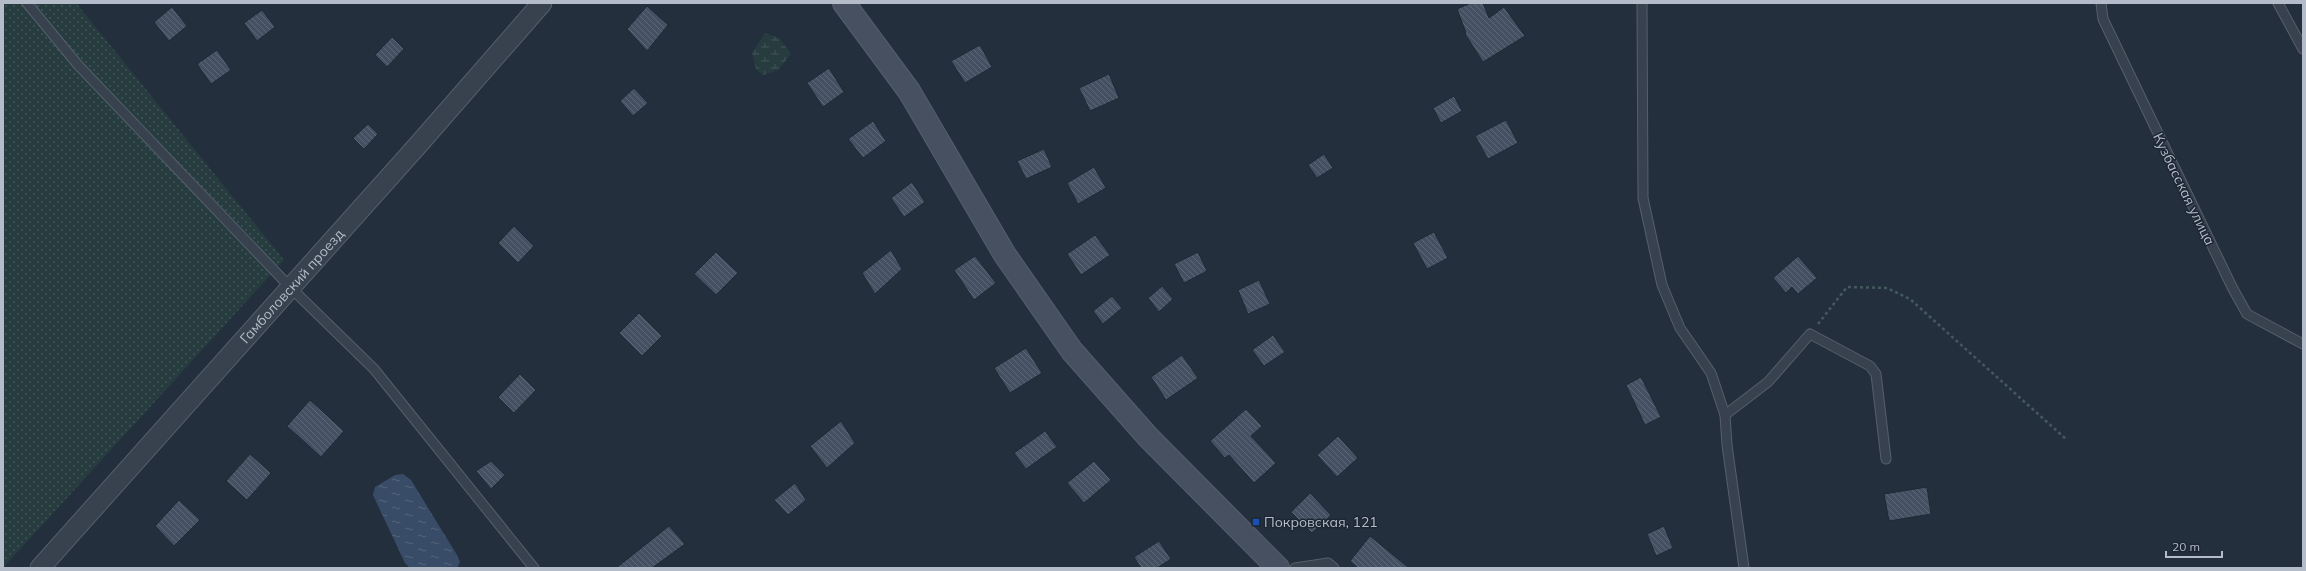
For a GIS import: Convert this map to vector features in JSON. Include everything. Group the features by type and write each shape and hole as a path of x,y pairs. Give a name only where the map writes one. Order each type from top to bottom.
{"main road":[{"path":"844,3 909,90 1006,255 1072,351 1148,437 1282,568"}],"street":[{"name":"Гамболовский проезд","path":"40,568 291,288 542,3"}],"lane":[{"path":"27,3 78,65 291,288 374,369 534,568"},
{"path":"1642,3 1644,198 1662,285 1680,328 1710,373 1725,415 1727,445 1744,568"},
{"name":"Кузбасская улица","path":"2101,3 2103,20 2232,287 2247,314 2303,344"},
{"path":"2278,3 2303,49"},
{"path":"1725,415 1768,382 1810,334 1870,366 1876,374 1886,458"},
{"path":"1282,568 1328,563 1334,568"}],"path":[{"path":"1810,334 1847,287 1887,288 1910,299 2067,440"}],"green space":[{"path":"3,3 76,3 284,260 3,568"},
{"path":"765,33 779,38 791,54 778,70 763,75 756,69 752,53"}],"water":[{"path":"403,474 411,480 457,555 460,562 457,568 410,568 405,563 373,495 375,487 395,475"}],"building":[{"path":"1471,3 1483,3 1489,18 1504,7 1525,36 1483,62 1465,34 1466,33 1457,9"},
{"path":"647,6 668,25 647,51 627,29"},
{"path":"172,7 187,26 169,41 154,22"},
{"path":"262,10 275,27 257,41 244,23"},
{"path":"392,37 404,49 387,67 375,55"},
{"path":"980,45 992,67 965,83 951,61"},
{"path":"217,50 231,70 211,84 197,64"},
{"path":"829,68 844,92 823,107 807,83"},
{"path":"1109,74 1119,98 1090,111 1079,88"},
{"path":"634,88 648,103 633,116 620,101"},
{"path":"1454,96 1462,111 1441,123 1433,108"},
{"path":"1506,120 1518,143 1488,159 1475,136"},
{"path":"873,121 886,141 863,158 848,139"},
{"path":"368,124 378,134 364,149 353,138"},
{"path":"1044,149 1052,167 1026,179 1017,161"},
{"path":"1324,154 1333,168 1317,178 1308,165"},
{"path":"1094,167 1106,188 1078,204 1067,183"},
{"path":"912,182 925,202 904,217 891,198"},
{"path":"514,226 534,246 518,263 498,243"},
{"path":"1434,232 1448,258 1427,269 1413,243"},
{"path":"1095,235 1110,255 1081,275 1067,254"},
{"path":"891,250 902,269 875,294 862,273"},
{"path":"716,252 738,273 716,295 694,274"},
{"path":"1198,252 1207,271 1184,283 1174,264"},
{"path":"975,256 996,283 974,300 954,270"},
{"path":"1798,256 1817,278 1798,294 1792,287 1786,293 1773,278"},
{"path":"1259,280 1270,304 1248,314 1238,290"},
{"path":"1162,286 1173,299 1159,312 1148,298"},
{"path":"1112,296 1122,308 1103,324 1093,311"},
{"path":"639,313 662,336 642,356 619,333"},
{"path":"1273,335 1285,352 1264,366 1252,350"},
{"path":"1026,348 1042,373 1010,393 994,368"},
{"path":"1182,355 1198,378 1166,400 1151,377"},
{"path":"520,374 536,390 514,413 498,397"},
{"path":"1641,377 1661,417 1645,425 1626,385"},
{"path":"310,400 344,431 321,457 287,426"},
{"path":"1246,409 1262,426 1251,436 1276,463 1254,483 1229,455 1225,458 1210,441"},
{"path":"841,421 855,443 827,468 810,446"},
{"path":"1045,431 1057,447 1026,469 1014,453"},
{"path":"1338,436 1358,458 1337,477 1317,455"},
{"path":"250,454 271,473 247,500 226,481"},
{"path":"491,461 505,475 491,489 476,471"},
{"path":"1094,461 1111,480 1084,503 1067,483"},
{"path":"795,483 806,500 788,515 774,500"},
{"path":"1927,487 1931,514 1889,521 1884,494"},
{"path":"1310,493 1331,515 1312,533 1291,512"},
{"path":"179,500 200,520 174,546 155,526"},
{"path":"669,526 685,544 652,568 616,568"},
{"path":"1664,526 1673,548 1656,556 1647,534"},
{"path":"1370,536 1409,568 1358,568 1350,561"},
{"path":"1159,541 1171,559 1157,568 1141,568 1134,557"}],"place":[{"name":"Покровская, 121","path":"1256,522"}]}
